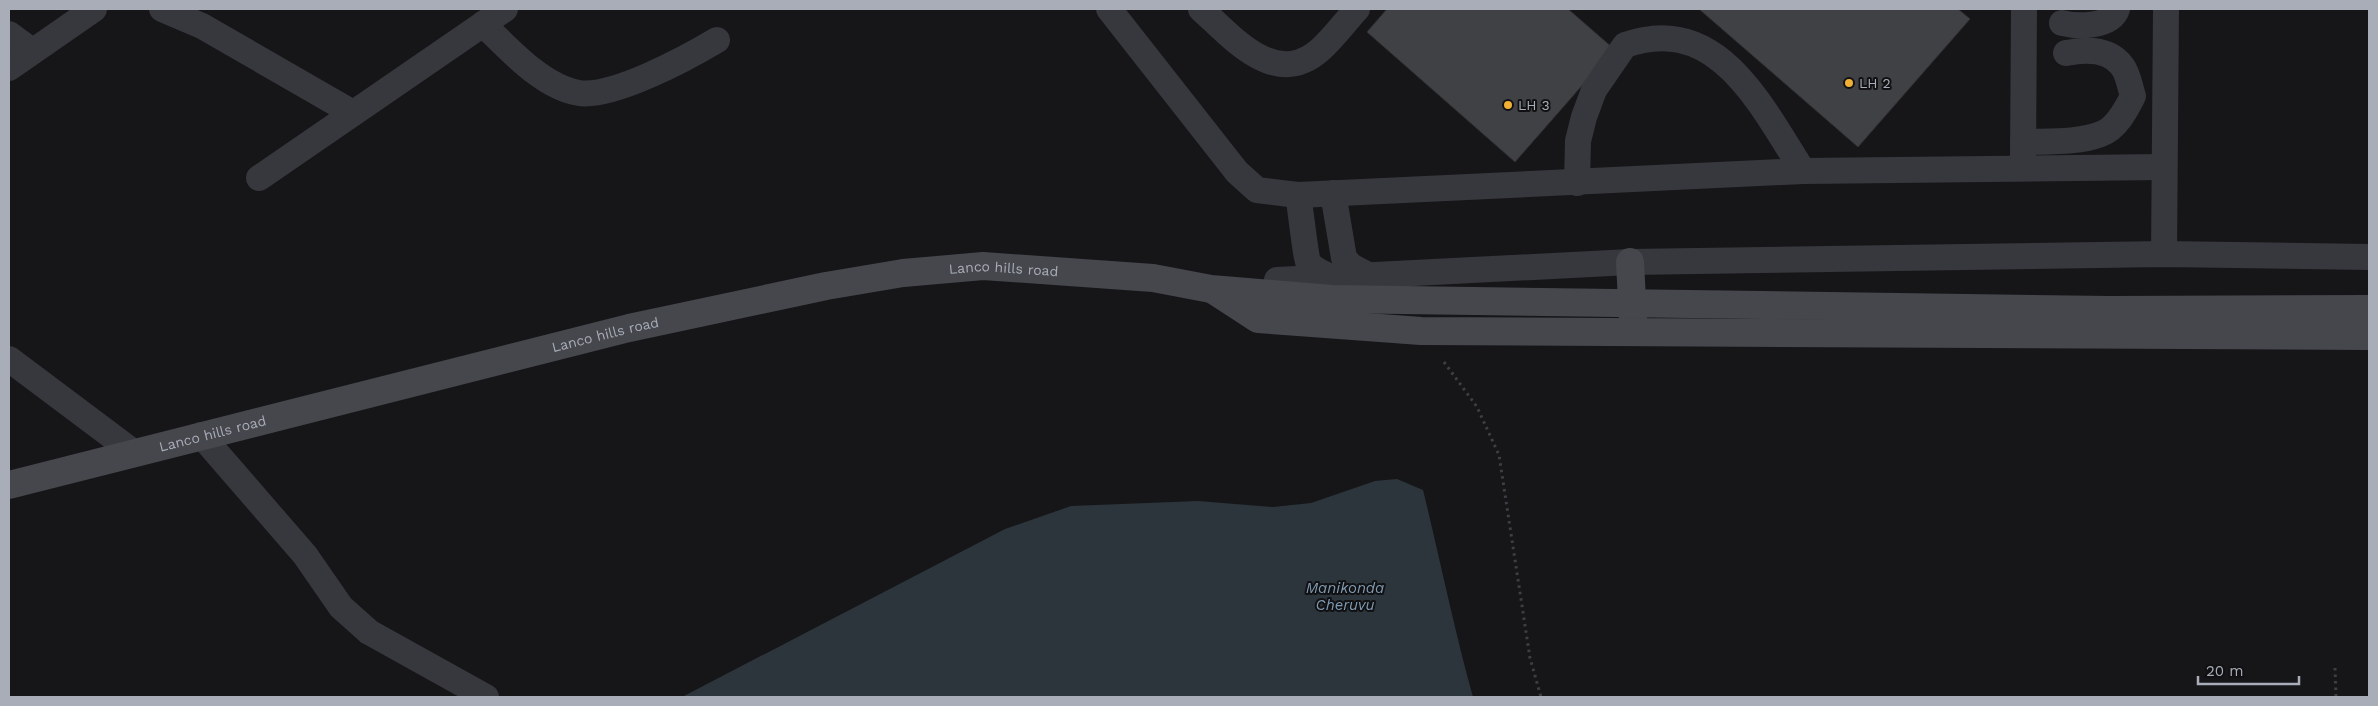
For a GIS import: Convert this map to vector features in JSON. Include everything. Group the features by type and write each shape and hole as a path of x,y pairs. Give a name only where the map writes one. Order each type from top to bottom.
{"street":[{"path":"9,68 94,9"},
{"path":"162,9 202,26 353,113"},
{"path":"258,178 505,9"},
{"path":"1109,9 1246,182 1257,190 1298,195 1333,194 1803,170 2164,167"},
{"path":"1202,9 1245,49 1268,62 1300,62 1320,50 1357,9"},
{"path":"2022,169 2024,9"},
{"path":"2062,23 2095,25 2116,13 2117,9"},
{"path":"2164,254 2166,9"},
{"path":"483,24 522,62 548,81 579,93 610,90 687,58 717,40"},
{"path":"9,34 32,51"},
{"path":"1577,183 1578,141 1594,90 1625,45 1654,38 1681,40 1702,46 1720,58 1755,96 1803,170"},
{"path":"2023,142 2064,141 2102,134 2124,114 2132,96 2123,66 2110,54 2082,50 2066,53"},
{"path":"1333,194 1344,258 1351,266 1370,276"},
{"path":"1298,195 1305,234 1307,260 1314,269 1331,277"},
{"path":"1277,280 1630,262 2164,254 2369,258"},
{"path":"1630,262 1634,332"},
{"name":"Lanco hills road","path":"9,485 133,452 629,328 826,286 903,273 983,266 1154,278 1211,289 1332,299 2110,310 2369,309"},
{"path":"1211,289 1258,319 1422,331 2369,336"},
{"path":"9,359 133,452"},
{"path":"201,435 305,555 341,607 368,632 486,697"}],"path":[{"path":"1422,331 1478,407 1499,455 1530,658 1541,697"},
{"path":"2335,668 2336,697"}],"water":[{"name":"Manikonda Cheruvu","path":"1397,479 1423,490 1473,697 682,697 1005,529 1071,506 1198,501 1273,507 1311,503 1375,481"}],"building":[{"name":"LH 3","path":"1387,9 1568,9 1614,49 1515,162 1367,32"},
{"name":"LH 2","path":"1699,9 1958,9 1970,19 1858,147"}],"place":[{"name":"LH 2","path":"1849,83"},
{"name":"LH 3","path":"1508,105"}]}
